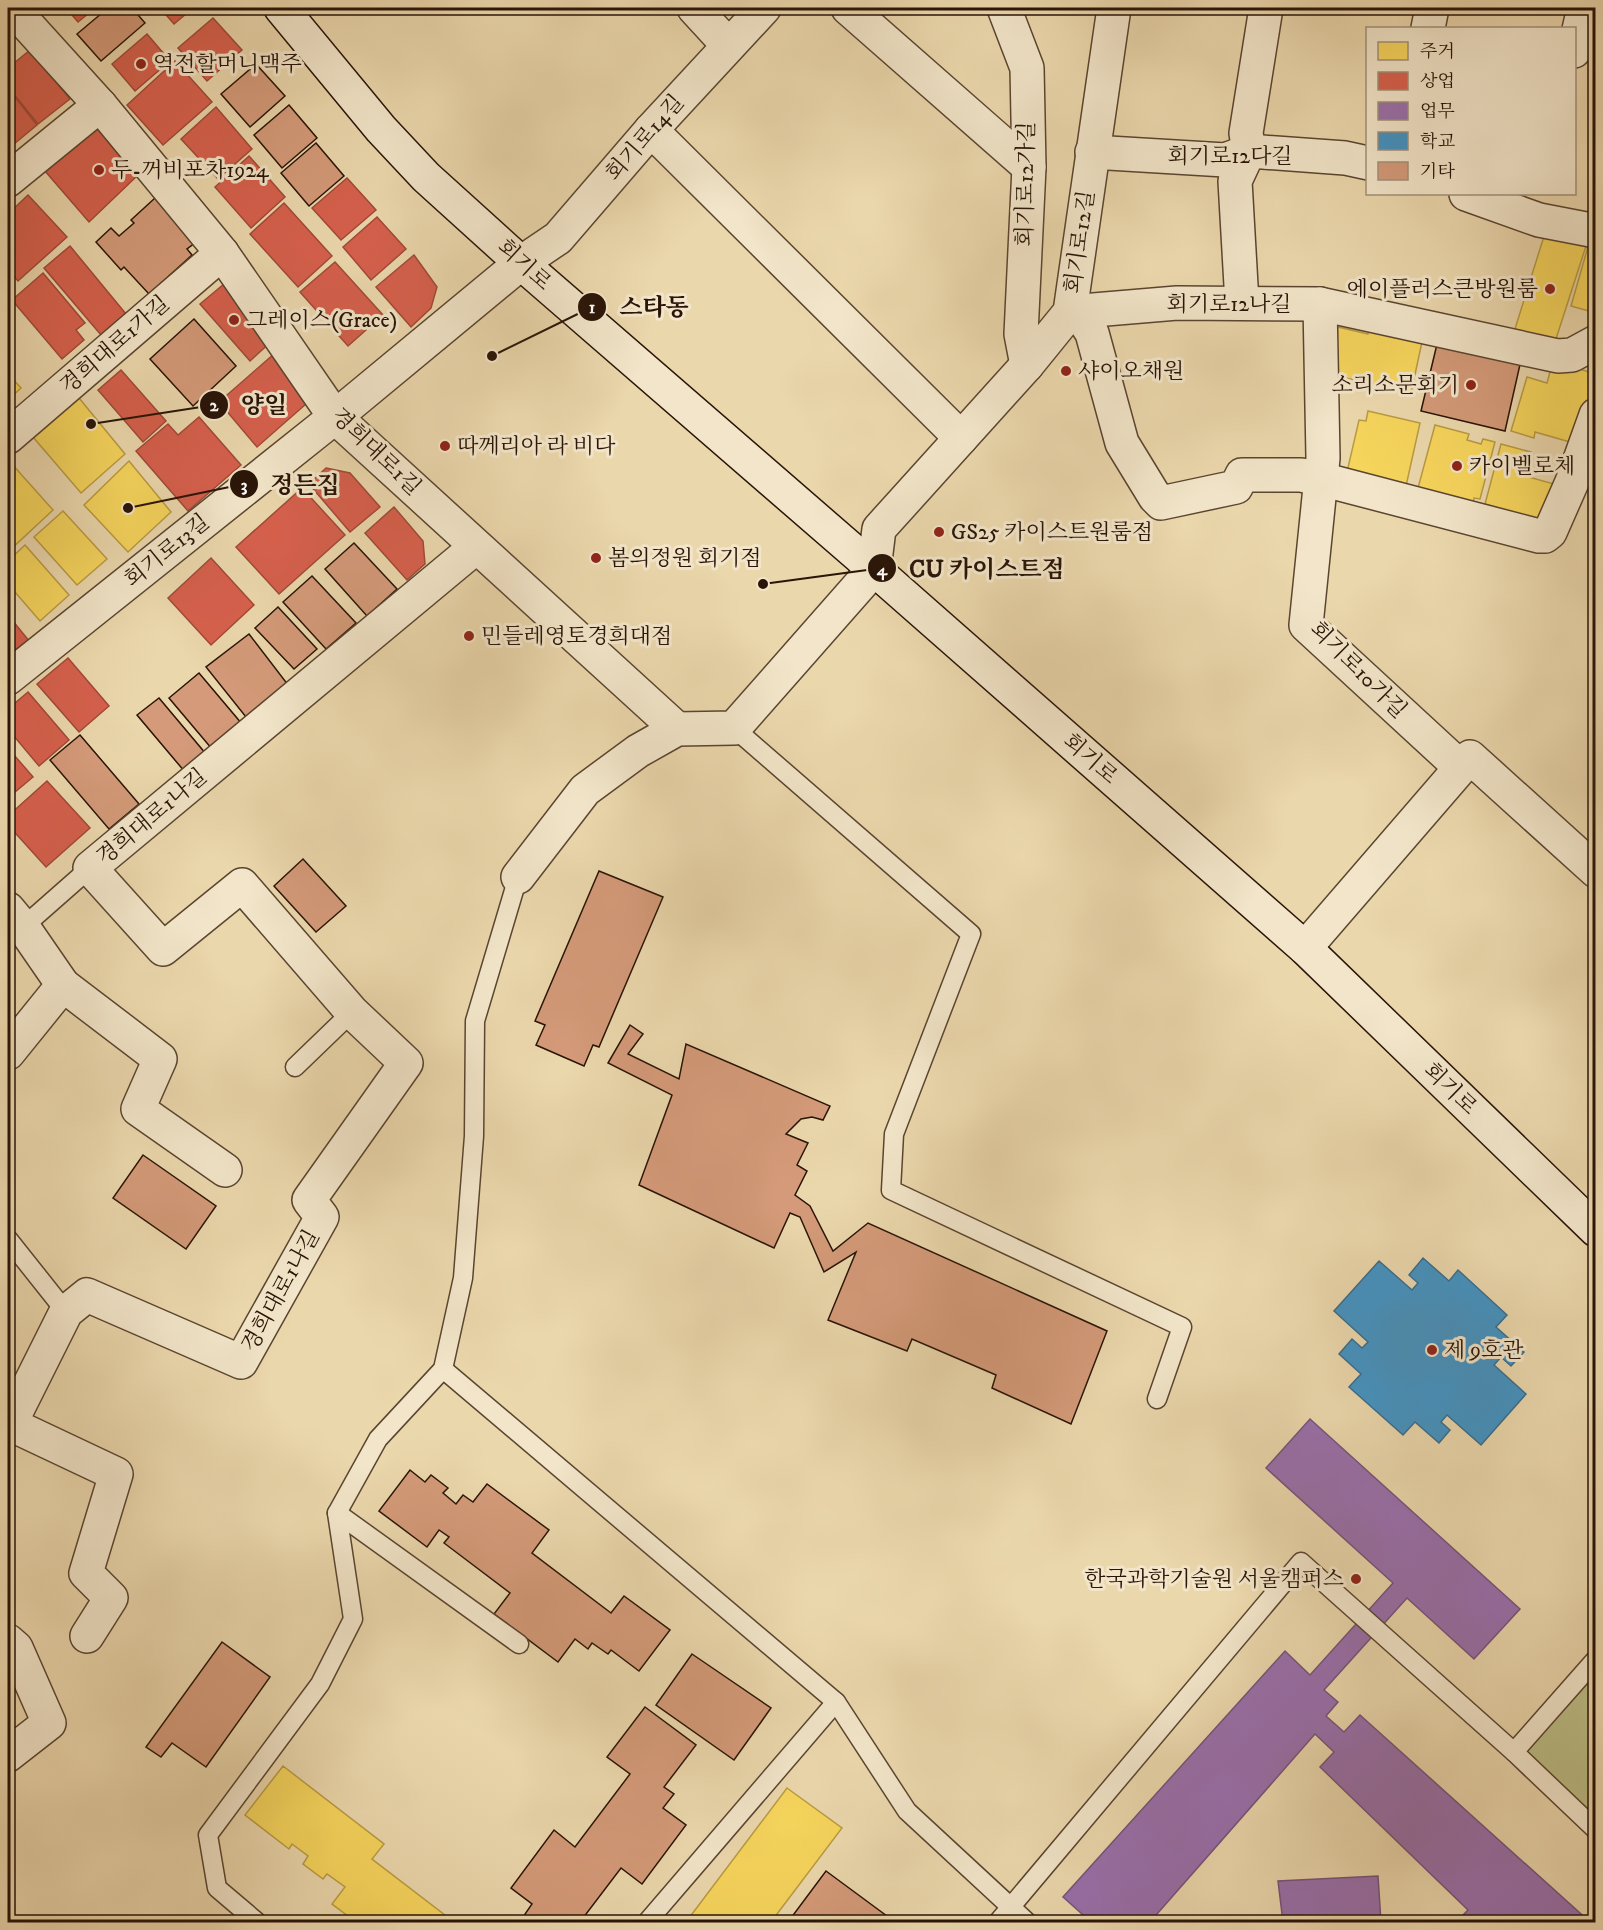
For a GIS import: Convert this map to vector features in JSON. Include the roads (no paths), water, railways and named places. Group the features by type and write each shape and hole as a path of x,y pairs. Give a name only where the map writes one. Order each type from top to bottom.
{"street":[{"name":"경희대로1길","path":"12,8 100,105 222,253 335,417 677,729"},
{"name":"회기로","path":"281,8 388,137 426,177 521,263 874,569 1305,948 1596,1230"},
{"path":"694,8 729,45"},
{"name":"회기로14길","path":"521,263 558,238 651,130 764,8"},
{"path":"849,8 1029,167"},
{"name":"회기로12가길","path":"1004,8 1027,68 1029,167 1021,334 1027,365"},
{"name":"회기로12길","path":"874,569 879,529 1027,365 1070,312 1114,8"},
{"path":"1242,303 1235,181 1249,152 1246,134 1266,8"},
{"path":"1428,27 1431,8"},
{"path":"1576,46 1584,8"},
{"path":"8,180 100,105"},
{"path":"651,130 961,438"},
{"name":"회기로12다길","path":"1092,152 1225,160 1249,152 1345,158 1366,163"},
{"path":"1472,195 1542,207 1596,231"},
{"name":"경희대로1가길","path":"8,437 222,253"},
{"name":"회기로13길","path":"8,678 335,417 521,263"},
{"name":"회기로12나길","path":"1070,312 1177,303 1320,304 1558,356 1572,355 1596,342"},
{"name":"회기로10가길","path":"1320,304 1323,458 1306,625 1460,767"},
{"path":"1070,312 1085,322 1092,333 1122,443 1161,503 1236,487 1244,475 1301,476 1321,479 1545,536 1584,486 1596,415"},
{"name":"경희대로1나길","path":"87,1636 111,1598 86,1573 116,1474 10,1424 66,1312 87,1295 241,1362 322,1218 309,1200 406,1063 351,1012 242,885 163,949 90,868 476,547"},
{"path":"518,877 585,790 638,751 677,729 734,728 874,569"},
{"path":"1305,948 1470,757 1596,871"},
{"path":"15,918 63,984 160,1059 138,1109 225,1170"},
{"path":"8,1053 63,984"},
{"path":"8,1641 16,1648 49,1723 8,1755"}],"lane":[{"path":"734,728 971,934 894,1134 891,1190 1182,1327 1157,1399"},
{"path":"15,918 90,868"},
{"path":"257,1923 217,1888 208,1834 320,1684 353,1619 337,1513 378,1439 443,1369 463,1278 474,1136 475,1021 518,877"},
{"path":"295,1067 351,1012"},
{"path":"8,1239 66,1312"},
{"path":"443,1369 836,1702 907,1811 1027,1923"},
{"path":"337,1513 519,1644"},
{"path":"998,1923 1301,1562 1514,1752 1596,1830"},
{"path":"1514,1752 1596,1659"},
{"path":"647,1923 836,1702"}],"place":[{"name":"역전할머니맥주","path":"141,64"},
{"name":"두-꺼비포차1924","path":"99,170"},
{"name":"에이플러스큰방원룸","path":"1550,289"},
{"name":"그레이스(Grace)","path":"234,320"},
{"name":"스타동","path":"492,356"},
{"name":"샤이오채원","path":"1066,371"},
{"name":"소리소문회기","path":"1471,385"},
{"name":"양일","path":"91,424"},
{"name":"따께리아 라 비다","path":"445,446"},
{"name":"카이벨로체","path":"1457,466"},
{"name":"정든집","path":"128,508"},
{"name":"GS25 카이스트원룸점","path":"939,532"},
{"name":"봄의정원 회기점","path":"596,558"},
{"name":"CU 카이스트점","path":"763,584"},
{"name":"민들레영토경희대점","path":"469,636"},
{"name":"제 9호관","path":"1432,1350"},
{"name":"한국과학기술원 서울캠퍼스","path":"1356,1579"}]}
